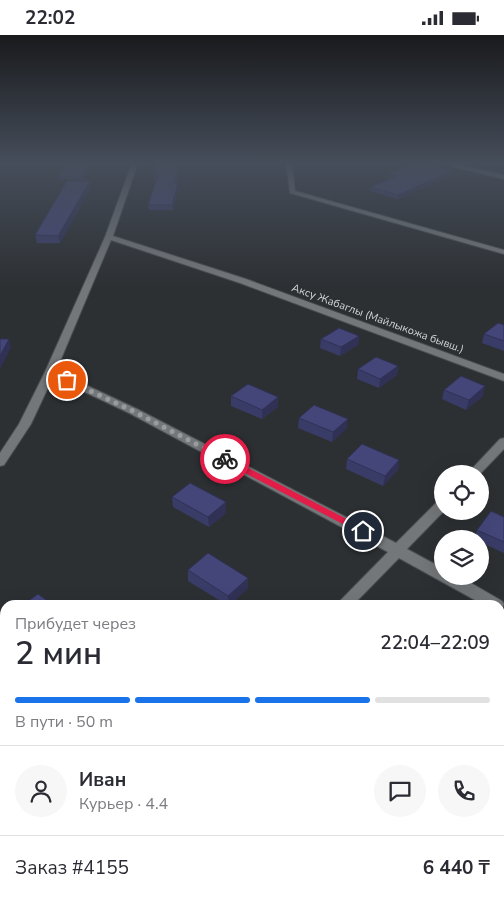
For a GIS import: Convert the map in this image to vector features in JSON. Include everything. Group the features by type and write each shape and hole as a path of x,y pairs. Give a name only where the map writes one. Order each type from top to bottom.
{"street":[{"path":"0,462 25,424 50,372 109,237 121,204"},
{"path":"334,204 504,252"},
{"name":"Аксу Жабаглы (Майлыкожа бывш.)","path":"109,237 243,281 504,378"},
{"path":"50,372 133,411 434,569"},
{"path":"482,465 504,442"},
{"path":"349,600 434,513"},
{"path":"462,585 488,600"}],"building":[{"path":"53,204 77,204 58,236 35,235"},
{"path":"148,204 172,204 172,205"},
{"path":"498,323 504,325 504,341 484,334"},
{"path":"339,328 359,336 341,347 321,339"},
{"path":"0,339 9,339 0,356"},
{"path":"376,357 398,366 380,379 358,369"},
{"path":"461,376 485,386 469,400 444,390"},
{"path":"248,384 278,397 262,410 231,396"},
{"path":"314,405 348,419 333,432 299,418"},
{"path":"362,444 399,460 385,476 347,459"},
{"path":"190,483 226,502 208,517 172,497"},
{"path":"491,511 504,517 504,542 489,535 489,530 477,530 484,520 489,520"},
{"path":"208,553 248,578 228,596 188,570"},
{"path":"38,594 46,600 30,600"}],"way so far":[{"path":"67,380 133,411 225,459"}],"route":[{"path":"225,459 363,531"}]}
